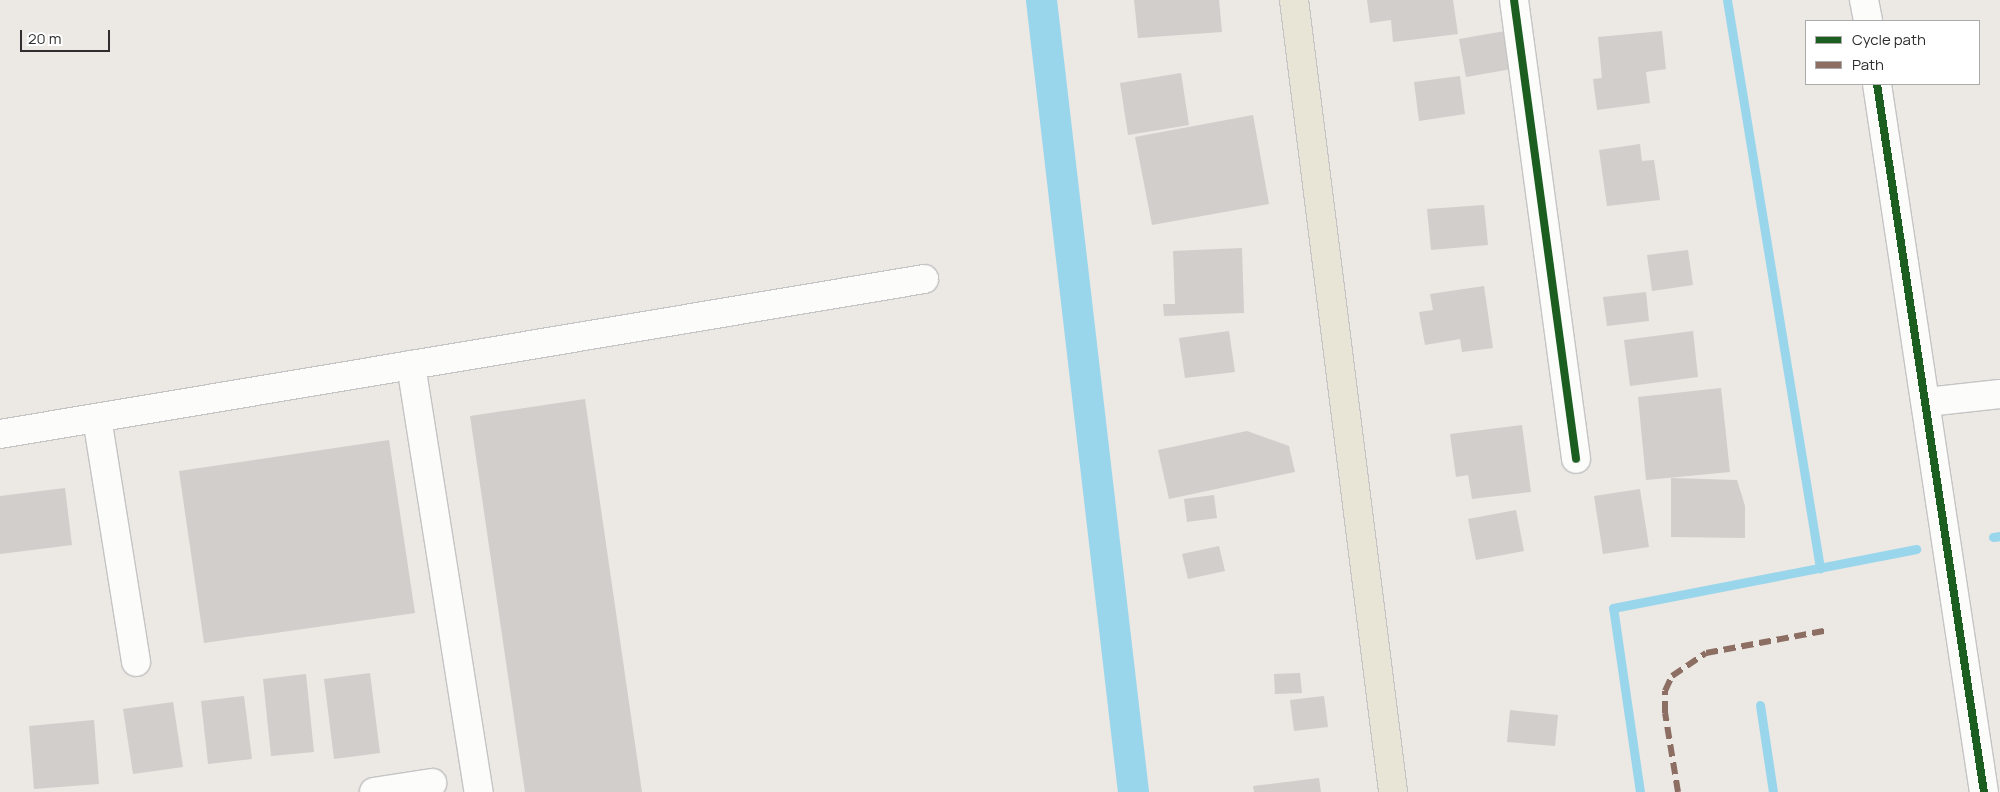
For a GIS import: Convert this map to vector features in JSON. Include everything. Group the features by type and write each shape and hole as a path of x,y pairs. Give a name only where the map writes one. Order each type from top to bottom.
{"main road":[{"path":"1294,0 1393,792"}],"street":[{"path":"1514,0 1576,459"},
{"path":"1864,0 1868,20"},
{"path":"1877,85 1927,402 1984,792"},
{"path":"0,434 924,279"},
{"path":"411,365 479,792"},
{"path":"1927,402 2000,394"},
{"path":"98,418 136,662"},
{"path":"374,792 432,783"}],"building":[{"path":"1134,0 1219,0 1222,32 1138,38"},
{"path":"1367,0 1453,0 1458,34 1393,42 1391,20 1370,23"},
{"path":"1505,31 1512,69 1466,77 1459,39"},
{"path":"1662,31 1666,69 1646,72 1650,103 1597,110 1593,79 1602,78 1598,37"},
{"path":"1181,73 1189,125 1128,135 1120,83"},
{"path":"1460,76 1465,114 1419,121 1414,82"},
{"path":"1253,115 1269,204 1152,225 1135,137"},
{"path":"1640,144 1642,161 1654,160 1660,200 1607,206 1599,150"},
{"path":"1484,205 1488,245 1431,250 1427,209"},
{"path":"1242,248 1244,313 1164,316 1163,304 1175,304 1173,251"},
{"path":"1688,250 1693,285 1652,291 1647,255"},
{"path":"1484,286 1493,348 1462,352 1460,339 1425,345 1419,312 1433,310 1430,294"},
{"path":"1646,292 1649,321 1607,326 1603,297"},
{"path":"1229,331 1235,372 1185,378 1179,338"},
{"path":"1693,331 1698,377 1630,386 1624,340"},
{"path":"1721,388 1730,472 1646,480 1638,397"},
{"path":"585,399 642,792 525,792 470,416"},
{"path":"1522,425 1531,492 1472,499 1468,475 1456,477 1450,434"},
{"path":"1247,431 1289,446 1295,472 1169,499 1158,450"},
{"path":"389,440 415,613 204,643 179,471"},
{"path":"1671,478 1737,480 1745,506 1745,538 1671,537"},
{"path":"65,488 72,545 0,554 0,496"},
{"path":"1640,489 1649,547 1603,554 1594,496"},
{"path":"1214,495 1217,518 1187,522 1184,499"},
{"path":"1516,510 1524,551 1476,560 1468,519"},
{"path":"1219,546 1225,571 1188,579 1182,554"},
{"path":"370,673 380,753 334,759 324,679"},
{"path":"1300,673 1302,693 1275,694 1274,674"},
{"path":"306,674 314,752 271,756 263,679"},
{"path":"244,696 252,759 208,764 201,701"},
{"path":"1324,696 1328,727 1294,731 1290,700"},
{"path":"173,702 183,767 133,774 123,709"},
{"path":"1510,710 1558,715 1555,746 1507,742"},
{"path":"94,720 99,784 34,789 29,726"},
{"path":"1319,778 1321,792 1254,792 1253,786"}],"waterway":[{"path":"1041,0 1133,792"},
{"path":"1727,0 1820,568"},
{"path":"1993,537 2000,536"},
{"path":"1640,792 1613,608 1916,549"},
{"path":"1760,705 1773,792"}],"marked path":[{"path":"1678,792 1665,713 1665,691 1672,676 1706,653 1829,630"}],"cycle path":[{"path":"1514,0 1576,459"},
{"path":"1877,85 1984,792"}]}
